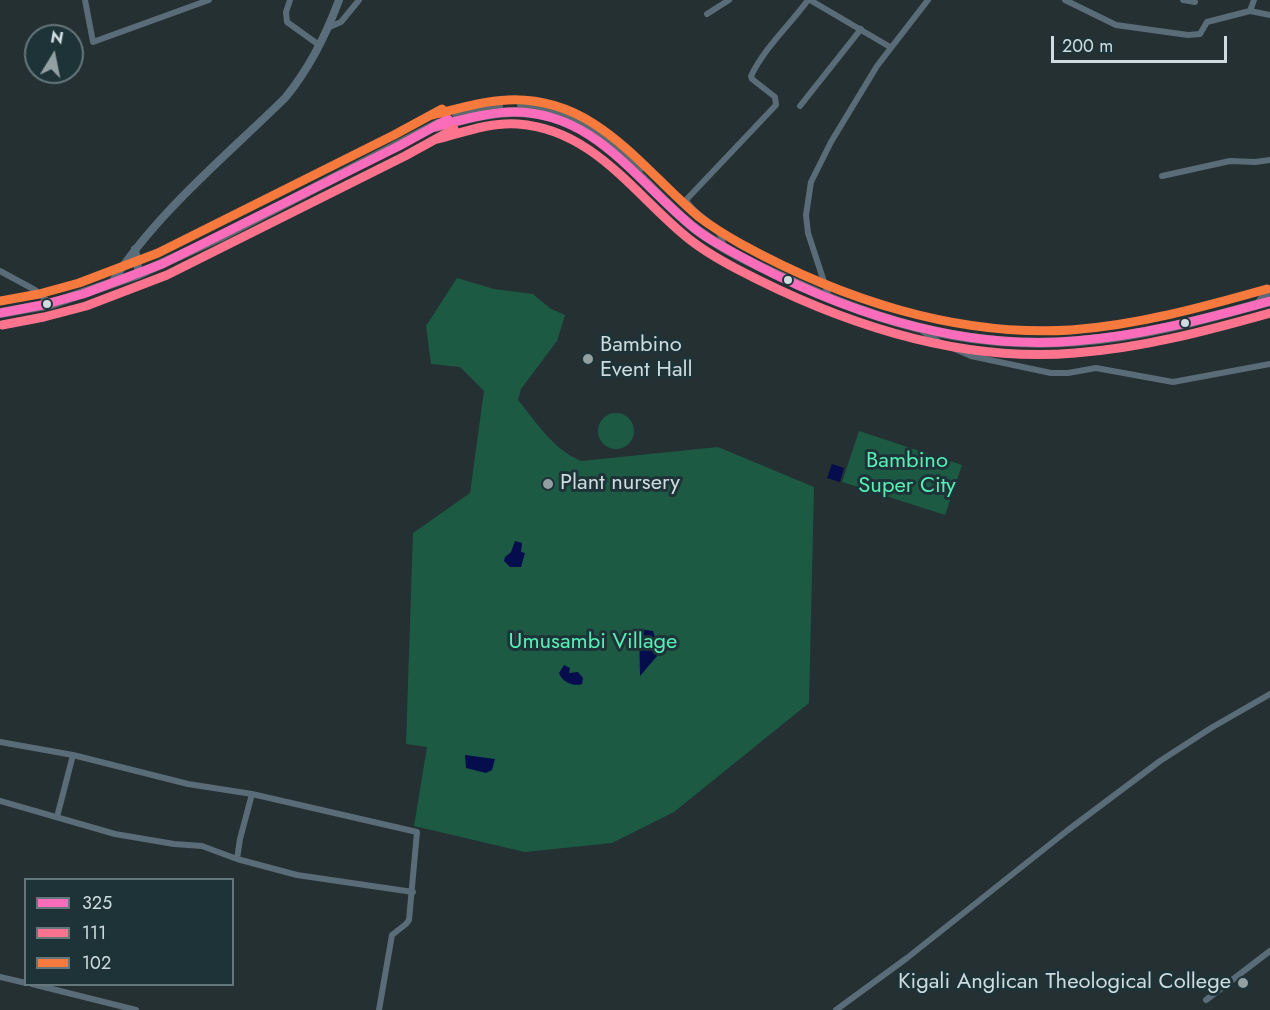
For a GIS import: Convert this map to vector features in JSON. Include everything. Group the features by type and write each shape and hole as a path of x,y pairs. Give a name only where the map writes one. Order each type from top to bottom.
{"highway":[{"path":"0,313 51,304 139,274 220,237 435,127 454,115 480,108 524,105 561,112 582,120 613,140 640,167 664,199 693,226 723,247 830,299 884,319 917,328 956,336 1020,343 1083,341 1116,337 1188,322 1270,301"}],"street":[{"path":"85,0 93,42 209,0"},
{"path":"290,0 286,12 288,22 319,45"},
{"path":"111,284 135,249 163,218 285,98 308,67 339,0"},
{"path":"327,28 341,22 359,0"},
{"path":"707,14 729,0"},
{"path":"723,247 723,238 717,229 691,207 687,202 687,197 773,109 777,102 776,97 751,76 768,48 809,0 891,47"},
{"path":"830,299 808,233 806,215 811,182 816,168 845,117 891,47 928,0"},
{"path":"1065,0 1116,25 1188,35 1200,34 1207,22 1250,11 1270,15"},
{"path":"1183,0 1195,2"},
{"path":"1250,11 1254,0"},
{"path":"800,106 861,29"},
{"path":"1162,176 1230,161 1270,160"},
{"path":"135,249 139,274"},
{"path":"0,271 35,290 51,304"},
{"path":"1256,305 1263,296 1270,292"},
{"path":"917,328 941,343 971,356 1051,373 1068,373 1096,368 1173,382 1270,364"},
{"path":"836,1010 1160,761 1270,694"},
{"path":"0,742 73,755 188,784 252,794 417,832 413,892 408,922 392,935 379,1010"},
{"path":"57,817 73,755"},
{"path":"237,859 252,794"},
{"path":"0,801 115,834 174,844 202,846 237,859 297,875 413,892"},
{"path":"1206,1000 1270,951"},
{"path":"0,976 24,982"},
{"path":"40,986 136,1010"}],"green space":[{"name":"Umusambi Village","path":"457,278 494,289 533,294 551,309 565,315 557,341 521,389 518,400 546,435 571,456 581,461 718,447 814,487 809,703 674,812 612,843 525,852 414,826 427,747 406,744 413,533 470,493 484,391 460,367 431,364 426,326"},
{"path":"616,413 629,418 634,431 629,444 616,449 603,444 598,431 603,418"},
{"name":"Bambino Super City","path":"859,431 962,465 945,515 842,482"}],"shaded area":[{"path":"832,464 844,468 840,482 827,478"},
{"path":"515,541 522,543 521,552 525,553 521,567 510,567 504,561"},
{"path":"639,629 653,631 658,646 658,655 640,676"},
{"path":"564,665 570,668 569,673 578,672 583,678 582,684 572,684 563,679 559,673"},
{"path":"465,755 495,759 492,770 486,773 466,768"}],"transit line":[{"name":"102","path":"432,115 508,100 539,102 566,110 591,122 614,138 699,217 741,244 819,282 900,310 942,320 1028,331 1096,328 1195,309 1267,289"},
{"name":"102","path":"0,301 39,294 79,283 158,253 442,109"},
{"name":"325","path":"435,127 482,115 511,112 540,114 566,123 590,135 632,170 693,227 725,248 815,293 856,309 942,333 986,340 1030,342 1099,339 1148,331 1270,301"},
{"name":"325","path":"0,313 83,294 162,264 399,146 448,119"},
{"name":"111","path":"438,139 478,128 508,124 544,128 567,137 609,165 689,239 730,265 776,289 858,322 943,345 987,352 1031,354 1100,351 1174,338 1270,313"},
{"name":"111","path":"2,325 86,306 167,275 405,156 454,129"}],"place":[{"name":"Bambino Event Hall","path":"588,359"},
{"name":"Plant nursery","path":"548,484"},
{"name":"Kigali Anglican Theological College","path":"1243,983"}]}
